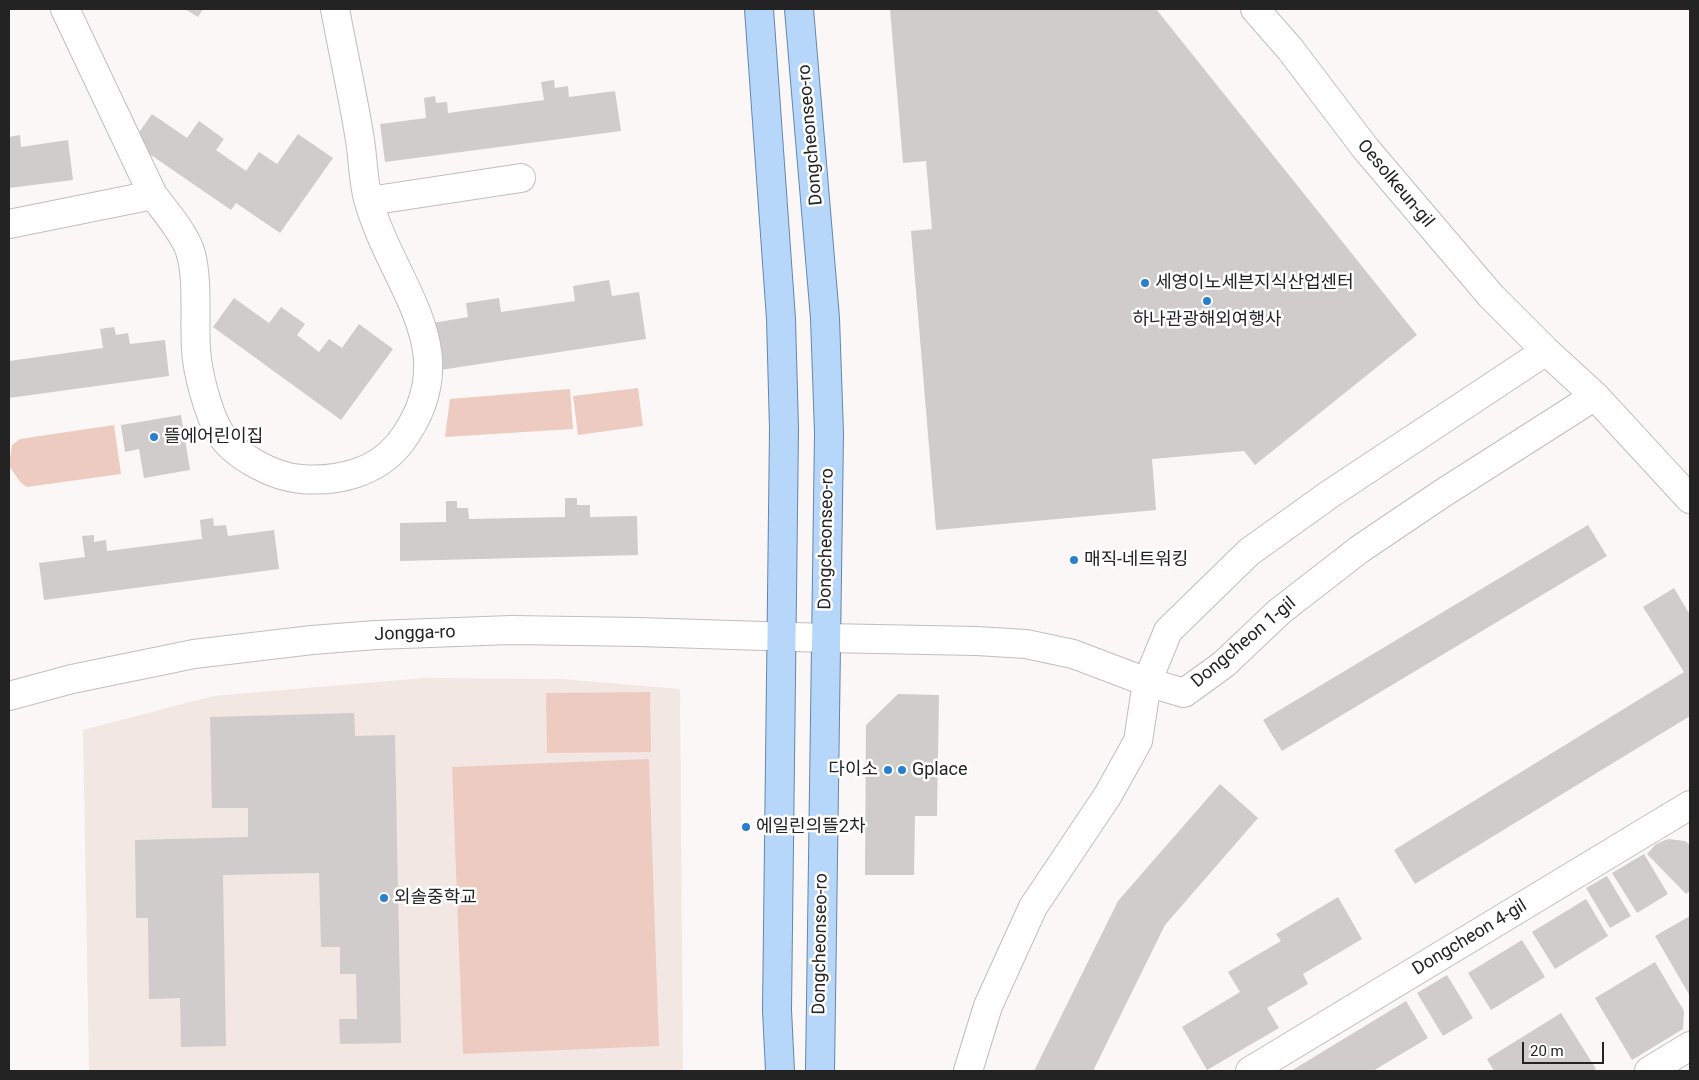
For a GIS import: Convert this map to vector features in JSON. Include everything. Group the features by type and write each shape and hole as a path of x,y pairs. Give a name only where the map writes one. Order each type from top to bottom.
{"main road":[{"path":"759,9 781,319 784,429 778,1010 780,1071"},
{"name":"Dongcheonseo-ro","path":"799,9 825,318 828,433 819,1007 820,1071"}],"street":[{"path":"65,9 152,195 168,213 189,249 195,291 196,351 208,403 220,434 252,464 294,479 318,480 345,478 369,468 390,455 415,422 422,406 430,370 427,343 376,226 369,201 360,140 335,9"},
{"name":"Oesolkeun-gil","path":"1254,9 1290,49 1366,149 1413,205 1491,296 1546,351"},
{"path":"369,201 521,178"},
{"path":"9,224 152,195"},
{"path":"968,1071 988,1006 1033,907 1108,795 1138,741 1147,682 1168,631 1249,552 1330,494 1546,351 1595,396 1690,499"},
{"name":"Dongcheon 1-gil","path":"1147,682 1184,693 1224,664 1280,611 1360,549 1443,493 1595,396"},
{"name":"Jongga-ro","path":"9,696 72,679 194,654 312,640 511,630 977,640 1026,644 1073,654 1147,682"},
{"name":"Dongcheon 4-gil","path":"1250,1071 1687,811"},
{"path":"1649,1071 1690,1046"}],"shaded area":[{"path":"638,388 643,426 578,435 573,396"},
{"path":"570,389 573,429 445,437 450,399"},
{"path":"114,425 121,474 27,487 21,483 9,466 12,445 20,439"},
{"name":"외솔중학교","path":"424,678 562,679 680,689 683,1071 89,1071 83,730 213,696"},
{"path":"650,692 651,752 547,753 546,693"},
{"path":"649,759 659,1046 463,1054 452,767"}],"building":[{"path":"185,9 203,9 198,17"},
{"name":"세영이노세븐지식산업센터","path":"890,9 1156,9 1417,335 1255,465 1244,451 1152,459 1156,510 936,530 911,231 932,229 926,161 903,163"},
{"path":"554,80 555,88 568,86 569,97 615,91 621,131 385,162 380,124 426,118 424,98 435,96 436,103 447,102 448,113 544,100 541,82"},
{"path":"152,114 187,138 199,121 224,139 216,150 246,171 259,152 277,164 298,134 333,158 280,233 236,203 231,210 132,142"},
{"path":"20,135 21,147 68,140 73,180 9,188 9,137"},
{"path":"609,280 612,296 639,292 646,339 440,370 433,323 468,317 466,303 499,298 501,312 575,301 573,286"},
{"path":"234,298 269,323 281,307 305,324 297,335 319,352 329,339 342,348 359,324 393,349 341,420 213,327"},
{"path":"114,327 116,335 128,333 130,344 165,340 169,376 9,398 9,361 103,348 100,329"},
{"name":"뜰에어린이집","path":"181,415 190,470 144,478 139,449 125,452 121,425"},
{"path":"565,498 577,498 577,505 590,505 590,517 637,516 638,555 400,561 400,523 446,522 446,501 457,501 457,508 468,508 469,519 565,517"},
{"path":"213,518 214,526 226,525 228,536 274,530 279,569 44,600 39,563 85,557 82,536 94,535 94,542 106,540 107,551 202,539 200,520"},
{"path":"1588,525 1607,556 1282,751 1263,720"},
{"path":"1674,588 1690,615 1690,716 1415,884 1394,850 1684,672 1643,607"},
{"name":"Gplace","path":"898,694 939,695 937,816 915,816 914,875 865,875 866,725"},
{"path":"354,713 355,736 395,735 401,1043 340,1044 339,1019 357,1019 356,974 340,974 340,947 321,947 319,873 223,875 226,1046 181,1047 180,998 149,999 148,918 136,918 135,840 248,837 248,808 212,808 210,717"},
{"path":"1220,784 1258,818 1165,925 1093,1071 1034,1071 1118,901"},
{"path":"1668,839 1685,841 1690,845 1690,891 1686,894 1647,854 1656,844"},
{"path":"1644,854 1668,894 1637,913 1612,873"},
{"path":"1607,876 1631,916 1610,928 1586,888"},
{"path":"1338,897 1362,939 1303,974 1308,984 1267,1008 1279,1028 1207,1070 1182,1027 1240,992 1228,972 1281,941 1276,934"},
{"path":"1586,899 1608,936 1555,969 1532,932"},
{"path":"1690,916 1690,996 1655,936"},
{"path":"1522,940 1545,977 1491,1010 1468,973"},
{"path":"1655,962 1684,1011 1683,1029 1632,1060 1595,998"},
{"path":"1447,975 1473,1018 1443,1036 1417,993"},
{"path":"1406,1001 1428,1038 1373,1071 1291,1071"},
{"path":"1561,1013 1596,1069 1592,1071 1494,1071 1487,1059"}],"place":[{"name":"세영이노세븐지식산업센터","path":"1145,283"},
{"name":"하나관광해외여행사","path":"1207,301"},
{"name":"뜰에어린이집","path":"154,437"},
{"name":"매직-네트워킹","path":"1074,560"},
{"name":"다이소","path":"888,770"},
{"name":"Gplace","path":"902,770"},
{"name":"에일린의뜰2차","path":"746,827"},
{"name":"외솔중학교","path":"384,898"}]}
